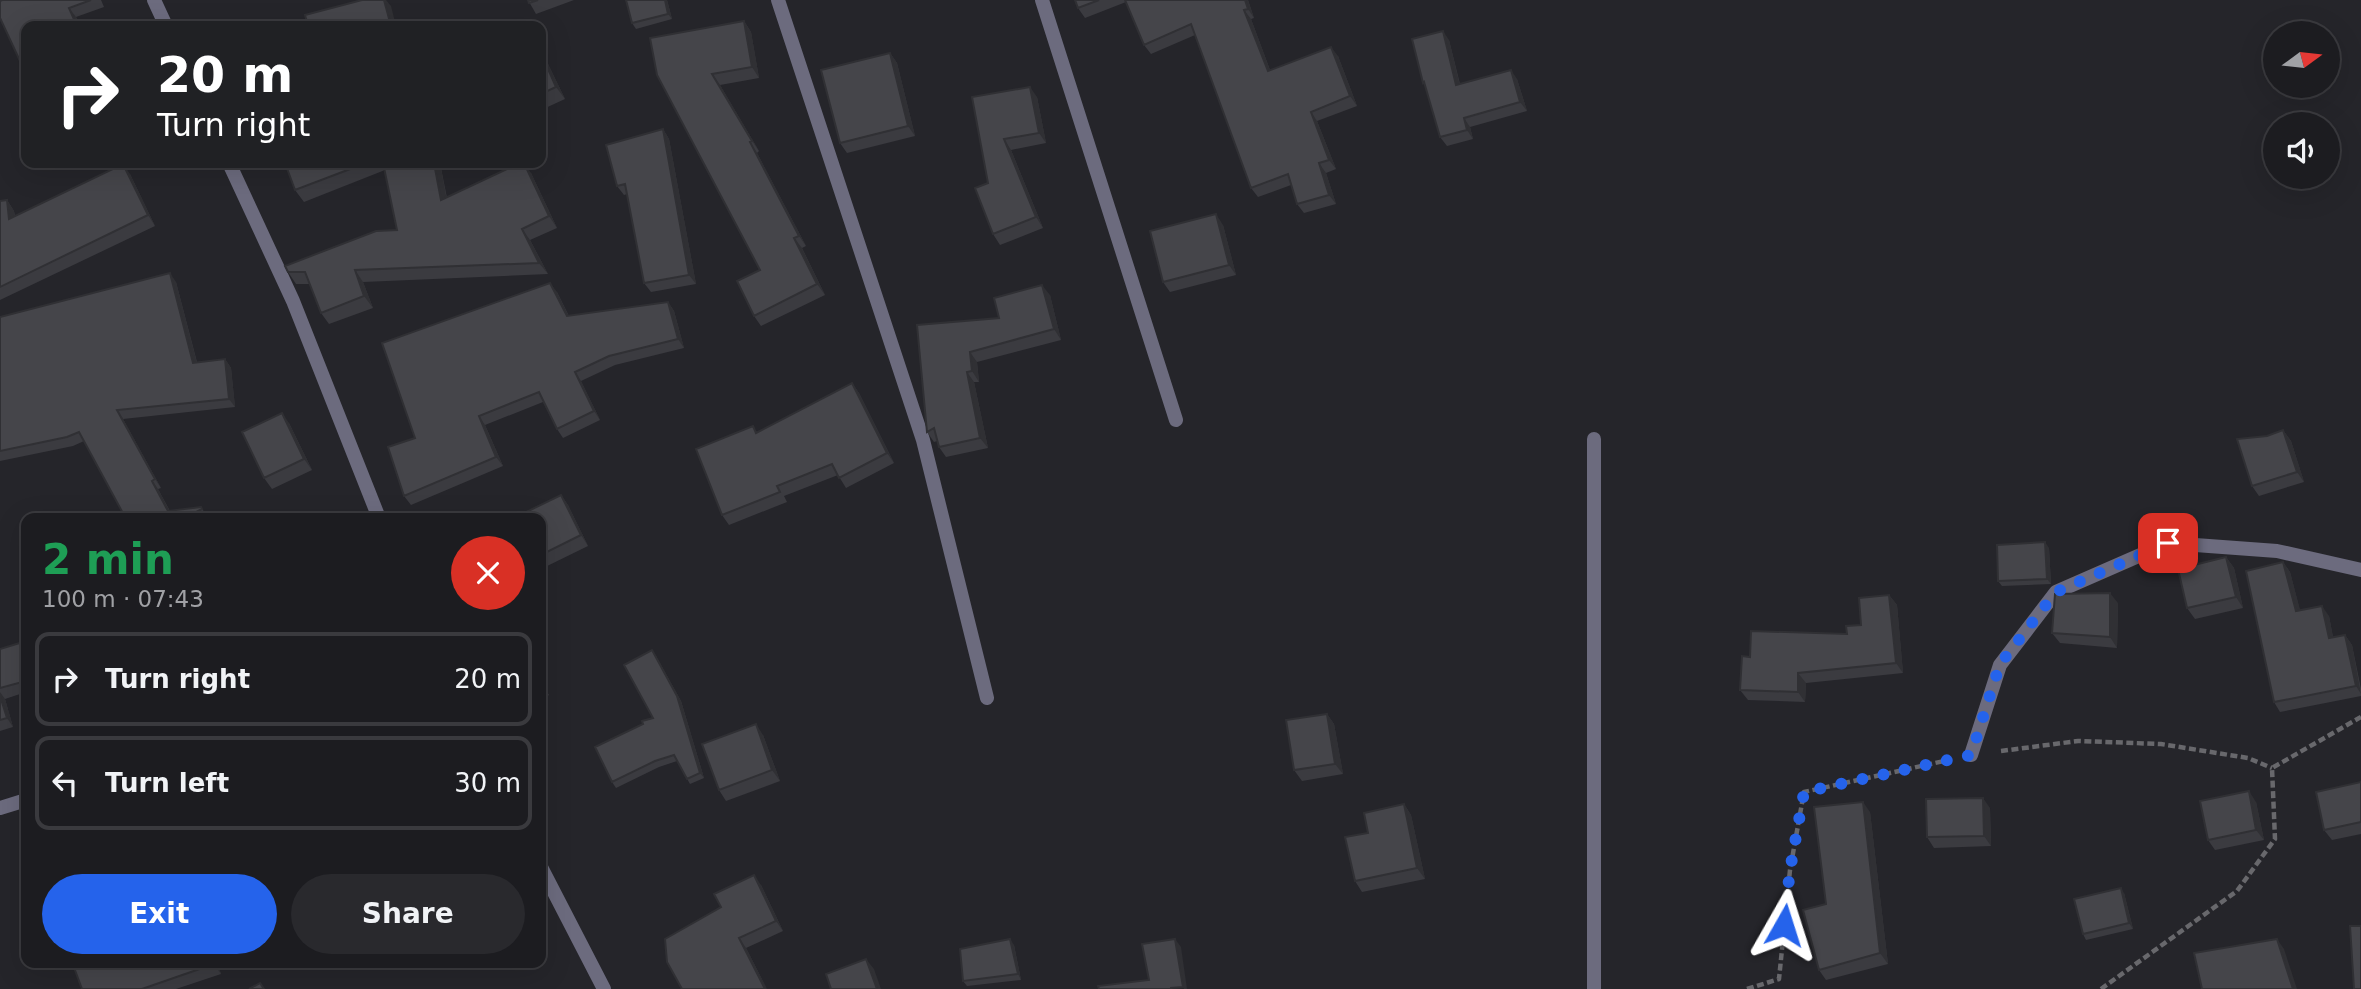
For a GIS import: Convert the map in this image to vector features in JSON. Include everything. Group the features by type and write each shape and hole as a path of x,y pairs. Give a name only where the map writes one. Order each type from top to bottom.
{"street":[{"path":"154,0 164,21"},
{"path":"778,0 923,440 987,698"},
{"path":"1042,0 1175,419"},
{"path":"231,168 293,301 377,513"},
{"path":"1594,439 1594,989"},
{"path":"1971,755 2000,664 2056,592 2168,543 2277,551 2361,570"},
{"path":"0,808 21,802"},
{"path":"546,877 604,989"}],"path":[{"path":"2272,768 2361,717"},
{"path":"1747,989 1779,979 1790,870 1804,792 1971,755 2078,741 2161,744 2248,758 2272,768"},
{"path":"2101,989 2237,891 2275,839 2272,768"}],"building":[{"path":"91,0 69,8 75,21 21,21 21,63 0,18 0,1"},
{"path":"362,0 384,0 390,21 307,21 305,15"},
{"path":"626,0 665,0 668,14 632,23"},
{"path":"1075,0 1099,0 1078,8"},
{"path":"1125,0 1245,0 1248,9 1244,10 1268,71 1331,47 1350,96 1311,112 1329,160 1319,163 1329,195 1297,204 1288,174 1251,188 1191,24 1144,45"},
{"path":"744,21 752,67 712,74 752,141 750,142 799,236 794,238 817,284 754,316 737,281 760,270 657,75 650,38"},
{"path":"1443,31 1456,85 1511,70 1520,102 1464,118 1467,130 1440,137 1412,39"},
{"path":"890,53 908,126 840,143 821,70"},
{"path":"546,64 556,87 546,92"},
{"path":"1030,87 1039,133 1004,139 1036,217 993,234 975,188 988,183 972,97"},
{"path":"663,129 689,275 644,283 625,184 617,186 606,145"},
{"path":"115,168 125,168 148,215 0,287 0,201 7,200 9,219"},
{"path":"287,168 353,168 295,190"},
{"path":"384,168 435,168 441,200 509,168 526,168 549,216 522,229 539,263 355,270 364,296 321,313 305,272 288,272 285,266 376,231 397,230"},
{"path":"1216,214 1229,265 1163,282 1150,231"},
{"path":"170,273 193,363 225,359 229,399 117,410 155,479 152,481 168,511 202,509 194,513 123,513 79,432 0,451 0,317"},
{"path":"550,283 567,316 668,302 678,339 609,356 575,372 594,411 557,429 539,392 479,416 496,457 404,496 388,447 415,438 382,343"},
{"path":"1042,285 1054,329 970,352 972,371 967,372 980,438 939,447 934,428 927,432 917,325 999,318 994,298"},
{"path":"852,383 887,453 839,478 832,464 777,486 780,492 722,515 696,449 753,426 756,433"},
{"path":"282,413 304,459 264,478 242,432"},
{"path":"2283,430 2297,472 2252,486 2237,439 2267,436"},
{"path":"561,495 581,535 546,552 546,513 524,513"},
{"path":"2045,542 2047,579 1998,581 1997,545"},
{"path":"2226,557 2236,597 2187,608 2178,569"},
{"path":"2283,562 2296,611 2322,606 2329,638 2345,635 2356,686 2274,702 2246,571"},
{"path":"2110,593 2110,637 2052,633 2055,594"},
{"path":"1889,595 1896,663 1798,673 1798,692 1740,690 1742,656 1750,657 1751,631 1847,634 1846,626 1861,625 1859,598"},
{"path":"21,643 21,682 0,688 0,649"},
{"path":"652,650 677,696 700,773 687,779 674,755 612,782 595,747 643,724 642,721 653,718 624,665"},
{"path":"0,696 7,718 0,720"},
{"path":"1327,714 1335,764 1294,770 1286,720"},
{"path":"756,724 772,770 719,790 702,744"},
{"path":"2361,782 2361,822 2324,830 2316,792"},
{"path":"2249,791 2256,830 2208,840 2200,801"},
{"path":"1983,798 1984,836 1927,837 1926,799"},
{"path":"1863,802 1880,953 1819,970 1803,910 1826,904 1814,807"},
{"path":"1404,804 1417,868 1355,881 1345,837 1368,833 1364,813"},
{"path":"754,875 776,921 739,938 765,989 682,989 667,962 665,939 721,907 714,894"},
{"path":"2121,888 2129,923 2083,934 2074,899"},
{"path":"2350,926 2361,926 2361,989 2354,989"},
{"path":"1010,939 1018,974 963,981 960,949"},
{"path":"1175,939 1183,987 1099,989 1098,986 1149,980 1142,944"},
{"path":"2277,939 2293,989 2202,989 2194,953"},
{"path":"866,959 877,989 831,989 826,974"},
{"path":"74,968 202,968 142,989 82,989"},
{"path":"260,983 264,989 249,989"}],"route":[{"path":"1784,925 1790,870 1804,792 1971,755 2000,664 2056,592 2168,543"}]}
